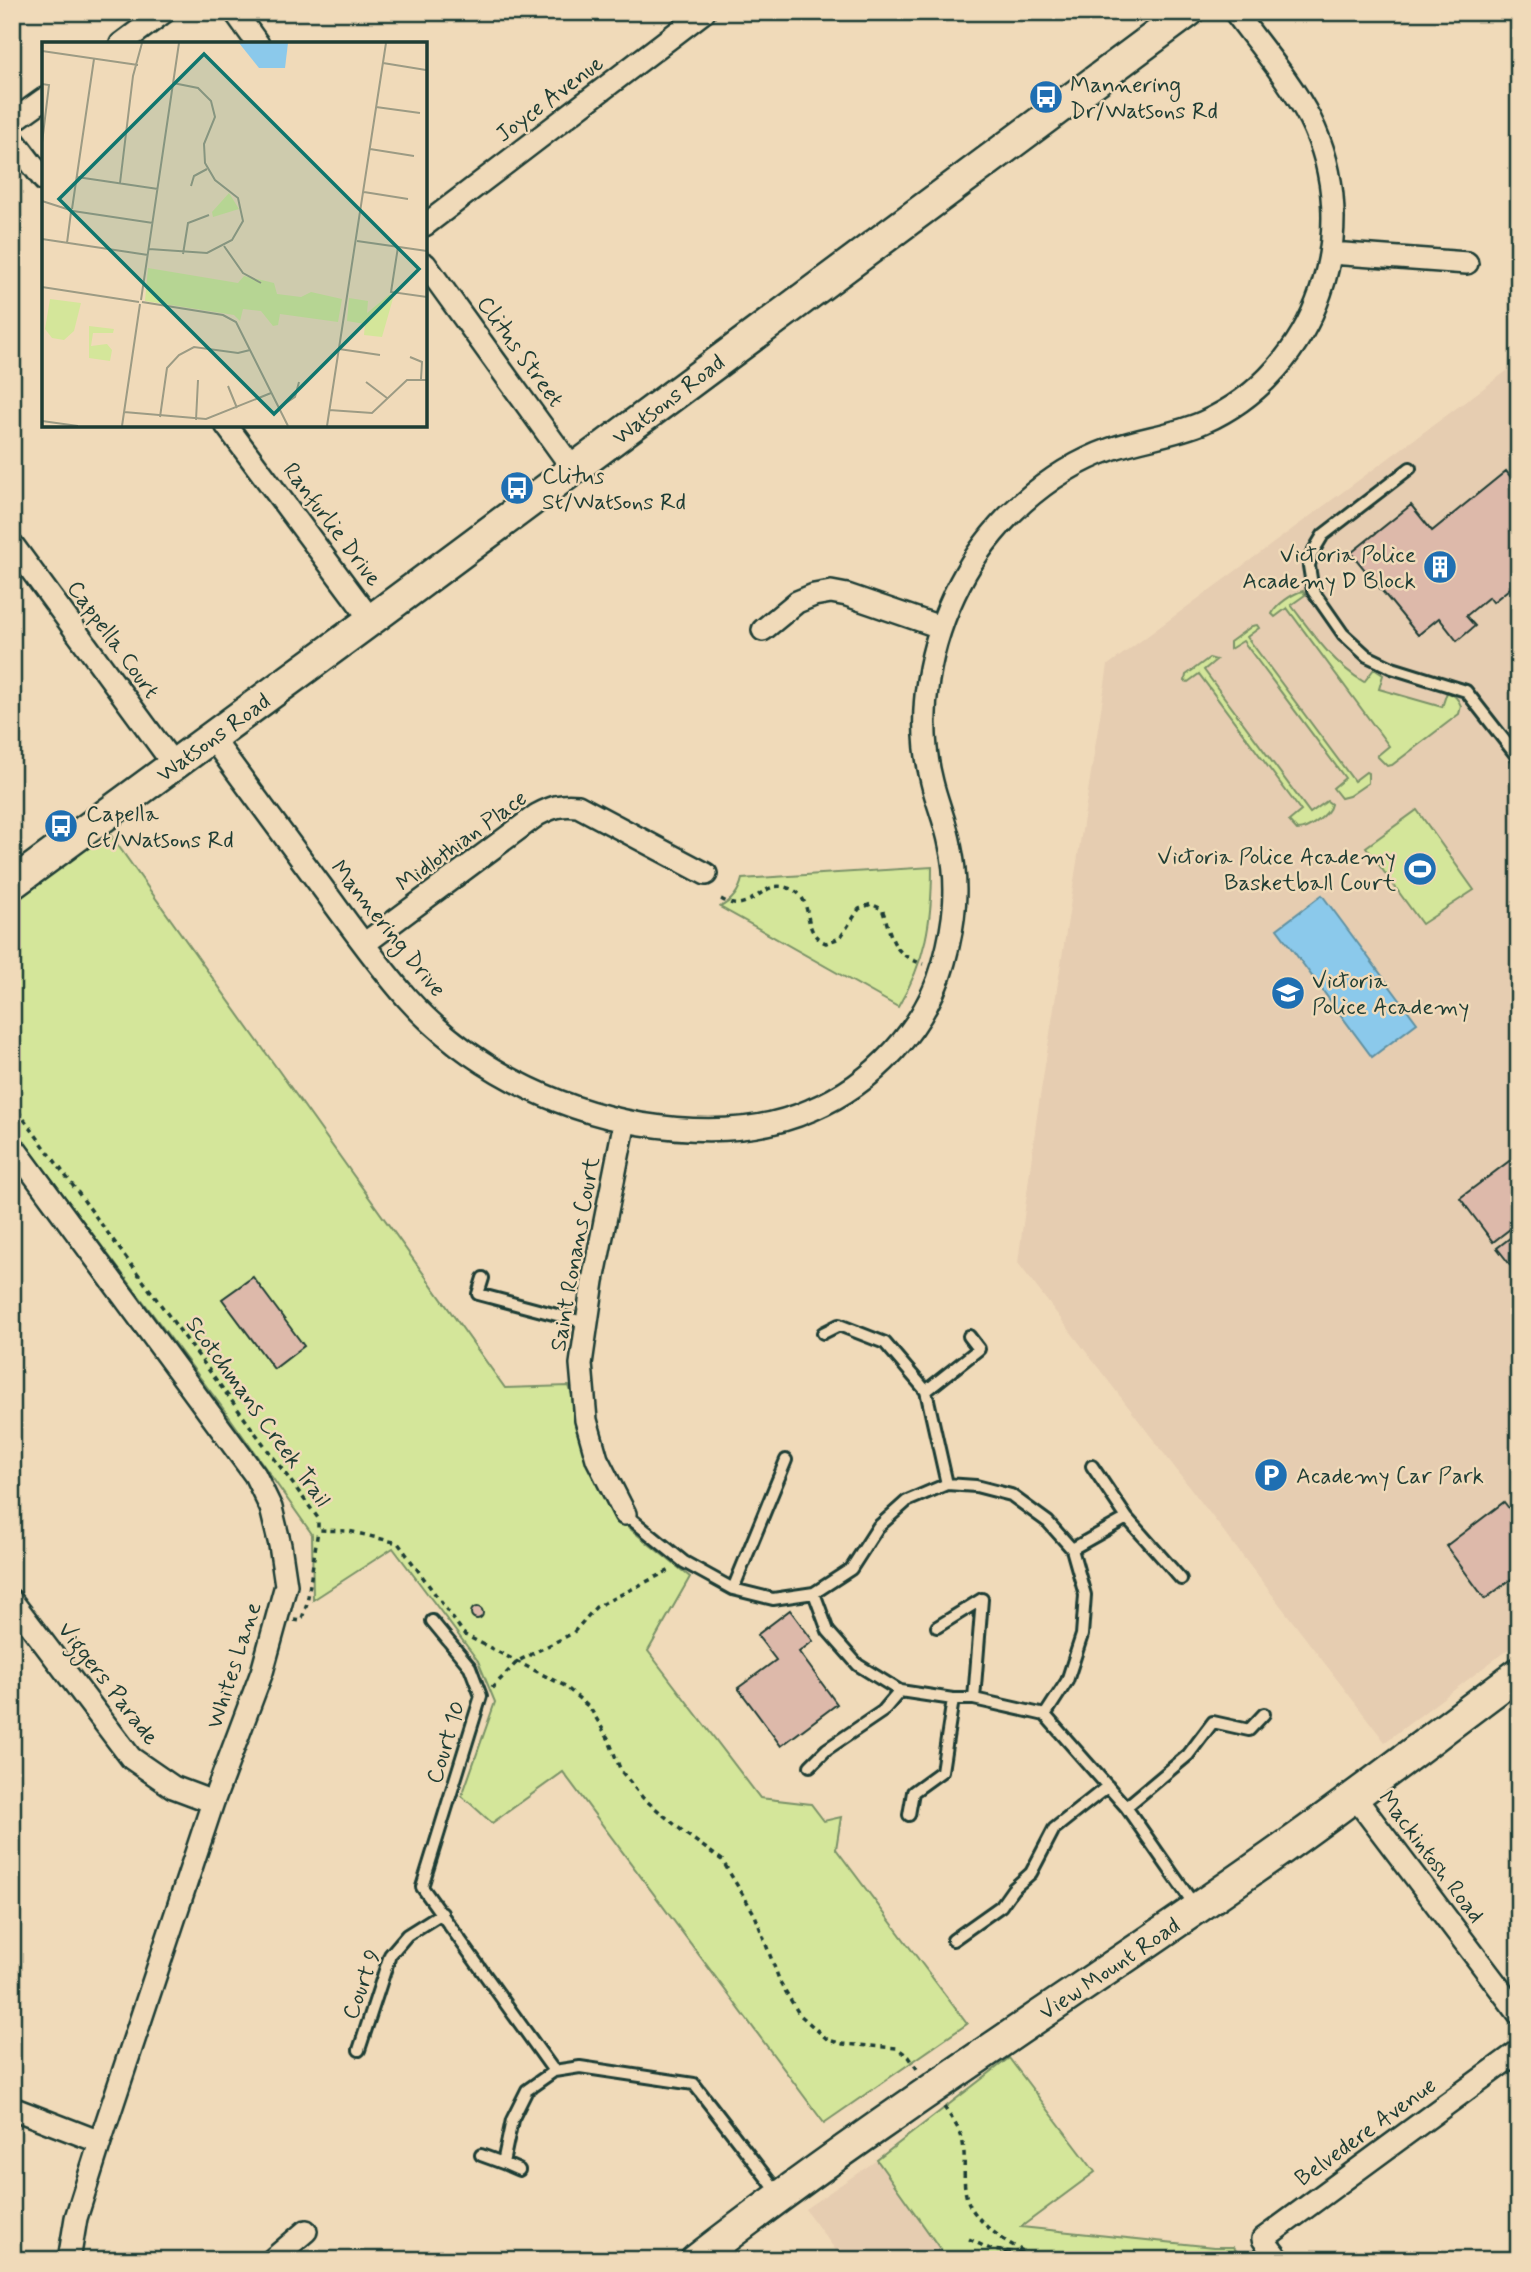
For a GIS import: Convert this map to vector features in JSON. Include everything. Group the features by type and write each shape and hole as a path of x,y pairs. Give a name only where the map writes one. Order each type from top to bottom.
{"street":[{"path":"124,42 164,12"},
{"path":"234,12 256,42"},
{"name":"Joyce Avenue","path":"427,223 704,12"},
{"name":"Watsons Road","path":"12,884 1188,12"},
{"name":"Mannering Drive","path":"212,738 364,944 410,1001 461,1048 497,1071 540,1093 581,1109 625,1121 700,1130 768,1125 827,1104 854,1087 876,1070 913,1028 930,1000 942,970 956,903 955,873 950,841 932,782 927,754 926,694 940,626 962,580 993,534 1030,496 1071,469 1096,455 1129,443 1207,421 1254,391 1297,342 1313,314 1324,285 1331,253 1333,203 1322,150 1298,99 1235,12"},
{"path":"42,101 13,128 42,177"},
{"path":"1331,253 1467,263"},
{"name":"Clitus Street","path":"427,267 573,469"},
{"name":"Ranfurlie Drive","path":"227,427 371,620"},
{"name":"Cappella Court","path":"12,544 174,765"},
{"path":"763,630 797,602 831,592 940,626"},
{"name":"Midlothian Place","path":"364,944 537,815 553,806 578,806 706,874"},
{"name":"Saint Ronans Court","path":"625,1121 581,1364 586,1420 597,1459 625,1514"},
{"name":"Whites Lane","path":"12,1145 255,1475 271,1508 286,1585 262,1672 213,1802 100,2142 76,2218 69,2260"},
{"name":"Viggers Parade","path":"12,1601 131,1758 173,1787 213,1802"},
{"name":"View Mount Road","path":"696,2260 780,2195 1197,1908 1354,1796 1519,1672"},
{"name":"Mackintosh Road","path":"1354,1796 1519,2014"},
{"name":"Belvedere Avenue","path":"1279,2260 1263,2239 1519,2051"},
{"path":"12,2108 100,2142"},
{"path":"272,2260 306,2231"}],"lane":[{"path":"1410,468 1322,535 1309,566 1313,591 1343,634 1367,656 1392,668 1466,691 1519,759"},
{"path":"483,1278 478,1294 587,1323"},
{"path":"823,1334 839,1325 885,1343 926,1391 947,1484"},
{"path":"926,1391 979,1349 969,1336"},
{"path":"733,1589 786,1460"},
{"path":"1092,1466 1127,1518 1181,1579"},
{"path":"625,1514 684,1562 733,1589 773,1599 814,1593 851,1569 878,1527 908,1501 947,1484 976,1486 1011,1495 1048,1522 1072,1549 1085,1595 1082,1635 1067,1681 1045,1715"},
{"path":"1072,1549 1127,1518"},
{"path":"814,1593 828,1631 850,1657 858,1665 900,1691 953,1699 974,1699 1045,1715 1126,1807 1197,1908"},
{"path":"937,1627 982,1600 974,1699"},
{"name":"Court 10","path":"432,1620 470,1667 481,1696 422,1887 442,1913"},
{"path":"810,1766 827,1749 883,1711 900,1691"},
{"path":"909,1815 914,1792 942,1771 953,1699"},
{"path":"1126,1807 1188,1755 1213,1722 1248,1730 1264,1714"},
{"path":"953,1940 1001,1906 1013,1889 1031,1873 1054,1829 1108,1786"},
{"path":"442,1913 554,2071"},
{"name":"Court 9","path":"359,2050 390,1955 407,1935 442,1913"},
{"path":"503,2163 512,2120 527,2090 554,2071 580,2067 694,2084 780,2195"},
{"path":"481,2155 519,2170"}],"path":[{"path":"721,899 736,905 753,899 769,887 786,886 800,893 807,907 811,931 817,940 826,943 840,938 859,909 871,904 882,909 892,944 913,961 923,964"},
{"name":"Scotchmans Creek Trail","path":"12,1103 318,1518 318,1530 349,1531 398,1543 465,1635 565,1686 590,1708 608,1738 621,1771 643,1798 722,1860 755,1915 780,1982 799,2014 828,2040 843,2044 897,2048 909,2057 961,2137 966,2196 972,2210 989,2228 1025,2253 1043,2260"},
{"path":"481,1696 496,1685 518,1661 573,1633 596,1607 684,1562"},
{"path":"968,2239 992,2250 1025,2253"},
{"path":"1005,2251 1006,2260"}],"shaded area":[{"name":"Victoria Police Academy","path":"1519,362 1519,1641 1385,1742 1018,1263 1037,1116 1108,665"},
{"path":"877,2160 948,2260 843,2260 805,2209"}],"green space":[{"path":"1303,591 1305,595 1291,605 1342,666 1364,682 1374,669 1383,675 1379,689 1442,707 1447,692 1460,703 1459,714 1392,765 1387,766 1377,756 1389,746 1287,608 1275,617 1272,614 1285,600"},
{"path":"1257,625 1259,628 1247,637 1354,781 1368,773 1368,783 1349,796 1341,798 1333,788 1345,778 1243,641 1230,649 1230,642"},
{"path":"1209,658 1216,660 1204,670 1310,813 1327,801 1331,804 1326,813 1312,825 1297,830 1289,821 1301,811 1199,674 1188,682 1185,681 1186,675"},
{"name":"Victoria Police Academy Basketball Court","path":"1417,810 1474,890 1422,924 1366,847"},
{"path":"107,830 505,1388 569,1386 601,1483 629,1528 690,1577 648,1651 760,1798 811,1804 824,1821 841,1817 836,1849 967,2024 824,2123 563,1772 492,1823 462,1796 495,1702 478,1661 393,1548 313,1600 312,1534 228,1415 12,1126 12,897"},
{"path":"932,867 931,905 925,940 915,973 898,1007 720,907 734,896 742,879"},
{"path":"1009,2058 1095,2172 1021,2227 1233,2247 1244,2260 948,2260 877,2160"}],"water":[{"path":"1322,895 1417,1023 1372,1057 1277,929"}],"building":[{"name":"Victoria Police Academy D Block","path":"1506,471 1519,487 1519,581 1493,602 1489,597 1466,616 1475,626 1457,641 1439,618 1418,635 1351,553 1411,505 1432,531"},
{"path":"1516,1156 1519,1160 1519,1222 1493,1242 1460,1198"},
{"path":"1519,1231 1519,1276 1497,1248"},
{"path":"253,1277 304,1346 274,1369 222,1299"},
{"path":"1504,1502 1519,1521 1519,1573 1485,1599 1446,1546"},
{"path":"472,1608 482,1608 482,1618 472,1618"},
{"path":"790,1610 813,1641 799,1652 837,1704 781,1746 738,1688 776,1660 757,1635"}],"place":[{"name":"Mannering Dr/Watsons Rd","path":"1046,97"},
{"name":"Clitus St/Watsons Rd","path":"517,488"},
{"name":"Victoria Police Academy D Block","path":"1440,567"},
{"name":"Capella Ct/Watsons Rd","path":"61,826"},
{"name":"Victoria Police Academy Basketball Court","path":"1420,869"},
{"name":"Victoria Police Academy","path":"1288,993"},
{"name":"Academy Car Park","path":"1271,1475"}]}
